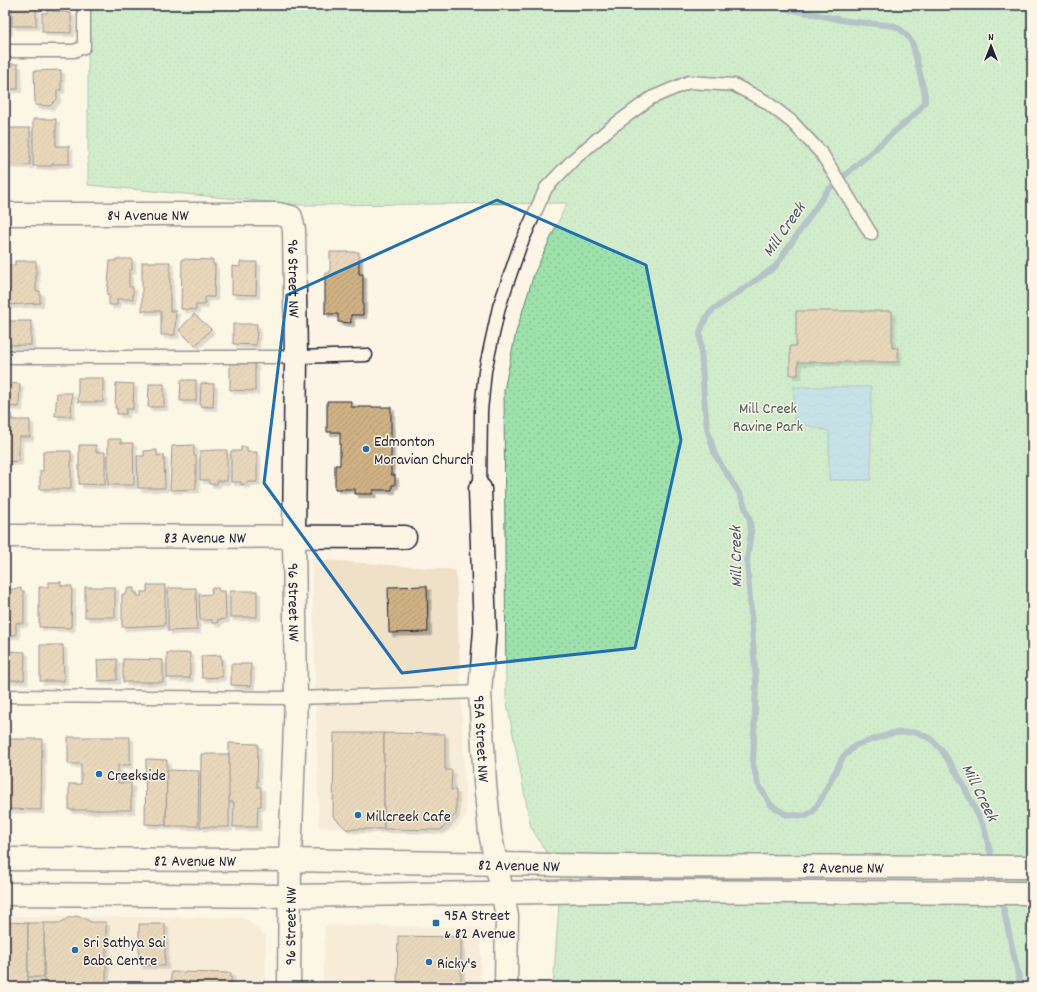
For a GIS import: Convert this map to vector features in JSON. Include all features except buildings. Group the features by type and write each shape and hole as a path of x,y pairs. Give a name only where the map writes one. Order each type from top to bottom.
{"main road":[{"name":"84 Avenue NW","path":"5,214 278,214 291,217"},
{"name":"96 Street NW","path":"289,987 290,860 296,698 294,538 296,357 294,230 291,217"},
{"name":"95A Street NW","path":"480,489 484,630 480,692 485,783 490,833 507,916 506,987"},
{"name":"83 Avenue NW","path":"5,536 294,538 406,537"},
{"name":"82 Avenue NW","path":"5,860 290,860 606,866 1032,867"},
{"name":"82 Avenue NW","path":"5,894 290,896 608,891 1032,893"}],"lane":[{"path":"5,51 74,51 84,47 84,5"},
{"path":"480,489 481,411 485,371 499,307 520,246 546,188 574,159 608,129 651,98 689,82 734,85 765,102 792,122 822,154 871,234"},
{"path":"5,357 296,357 366,355"},
{"path":"5,696 296,698 480,692"}],"highlighted area":[{"path":"497,200 646,265 681,440 635,648 402,673 264,483 287,295"}],"shaded area":[{"path":"312,559 456,570 466,817 454,831 319,827"},
{"path":"5,916 245,918 266,937 265,987 5,987"},
{"path":"325,925 481,928 481,987 323,987"}],"green space":[{"name":"Mill Creek Ravine Park","path":"88,5 1032,5 1032,987 553,987 561,877 531,827 506,698 504,390 516,332 534,274 567,203 302,205 88,185"}],"water":[{"path":"794,387 871,387 871,480 829,480 829,431 794,422"}],"waterway":[{"name":"Mill Creek","path":"769,5 847,21 895,26 908,36 913,45 925,95 925,102 917,112 827,191 775,267 714,309 707,316 700,332 707,428 715,455 741,496 750,520 751,532 747,561 756,682 753,764 758,784 771,805 785,814 806,816 813,811 820,801 843,757 856,745 893,733 917,732 931,739 941,749 961,780 984,828 993,863"},
{"name":"Mill Creek","path":"995,871 1021,987"}],"place":[{"name":"Edmonton Moravian Church","path":"366,449"},
{"name":"Creekside","path":"99,774"},
{"name":"Millcreek Cafe","path":"358,815"},
{"name":"95A Street & 82 Avenue","path":"436,923"},
{"name":"Sri Sathya Sai Baba Centre","path":"75,950"},
{"name":"Ricky's","path":"429,962"}]}
